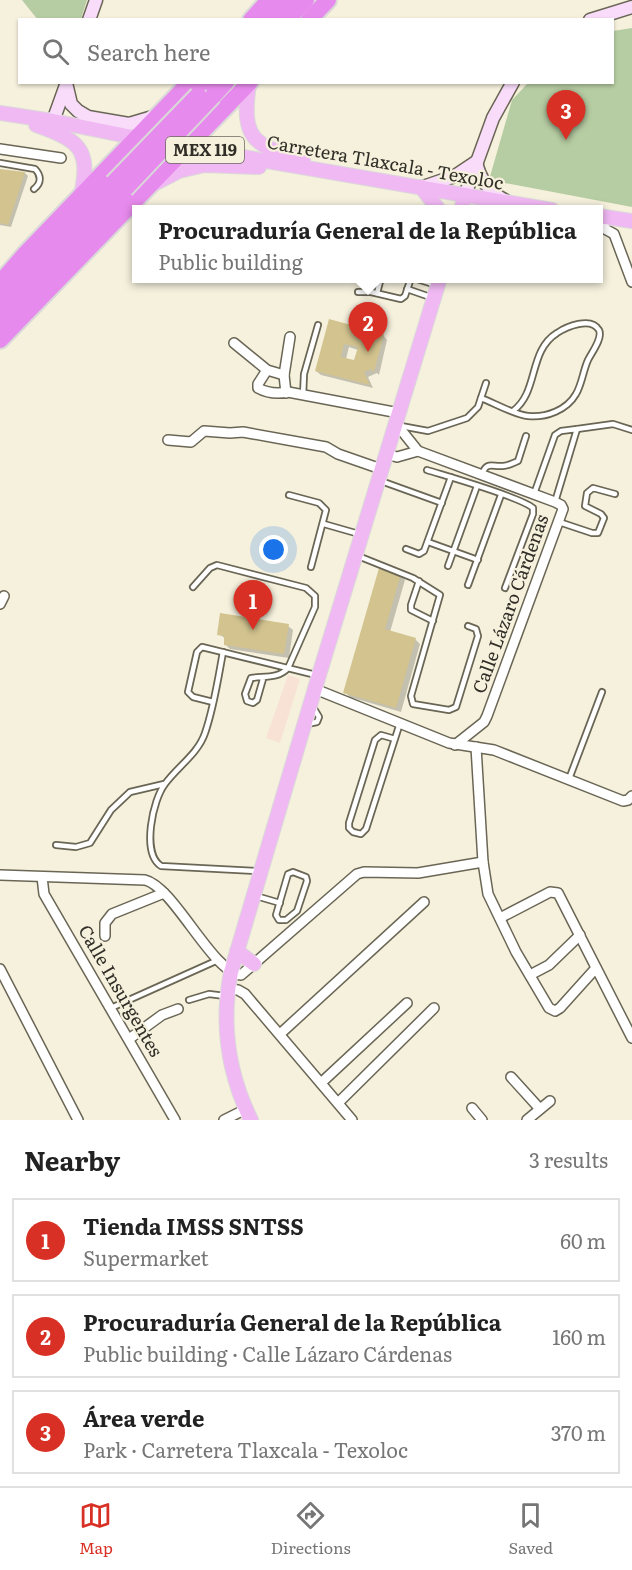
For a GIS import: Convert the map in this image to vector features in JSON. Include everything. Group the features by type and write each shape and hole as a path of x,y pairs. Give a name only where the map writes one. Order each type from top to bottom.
{"highway":[{"path":"253,18 269,0"},
{"path":"270,18 287,0"},
{"path":"289,18 306,0"},
{"path":"311,18 328,0"},
{"path":"0,283 81,195 173,101 219,84"},
{"path":"0,340 248,84"},
{"path":"0,321 203,89"},
{"path":"173,101 174,118 184,131 192,134 204,130"},
{"path":"116,159 134,164 142,171 151,185"},
{"path":"0,303 119,186"}],"main road":[{"path":"90,18 96,0"},
{"path":"596,18 632,7"},
{"path":"66,84 71,104 88,117 129,124 157,116"},
{"path":"53,121 66,84"},
{"path":"249,84 246,116 258,142 273,151 357,176"},
{"path":"462,205 493,118 512,84"},
{"path":"3,114 72,140 82,154 84,163 85,174 81,195"},
{"name":"Carretera Tlaxcala - Texoloc","path":"3,114 524,205"},
{"path":"435,205 421,187 455,176 476,162"},
{"path":"476,162 478,172 489,190 507,202"},
{"path":"151,185 180,171 204,165 290,165"},
{"path":"499,205 507,202"},
{"path":"603,216 632,221"},
{"path":"248,1115 227,1044 226,1015 231,972 438,287"},
{"path":"237,951 254,964"}],"street":[{"path":"0,149 61,158"},
{"path":"603,224 605,229 615,236 632,282"},
{"path":"286,393 284,375 290,337"},
{"path":"234,343 267,370 284,375"},
{"path":"267,370 259,381 258,388 303,396 396,421"},
{"name":"Calle Lázaro Cárdenas","path":"396,421 418,451 555,502 563,509 487,716 484,722 455,745"},
{"path":"168,440 192,442 204,431 243,432 326,447 380,475"},
{"name":"Calle Lázaro Cárdenas","path":"386,454 401,456 418,451"},
{"path":"317,682 400,723 455,745 494,750 623,801 630,798"},
{"path":"476,747 483,862 488,894 549,1008 555,1011 560,1008 596,968"},
{"path":"0,875 152,882 231,972 241,975 357,874 362,872 418,873 483,862"},
{"name":"Calle Insurgentes","path":"42,877 44,894 175,1120"},
{"path":"500,918 555,891 632,1038"},
{"path":"105,936 105,923 112,914 164,893"},
{"path":"280,1034 424,902"},
{"path":"530,975 549,965 580,935"},
{"path":"0,972 78,1120"},
{"path":"228,992 245,994 351,1120"},
{"path":"321,1083 407,1003"},
{"path":"338,1103 434,1008"},
{"path":"129,1039 162,1015 178,1009"},
{"path":"511,1077 540,1110"},
{"path":"527,1120 550,1101"},
{"path":"472,1108 482,1120"},
{"path":"224,1120 248,1115"}],"lane":[{"path":"28,166 30,153"},
{"path":"0,163 28,166 34,169 40,176 39,184 34,189"},
{"path":"377,293 380,283"},
{"path":"358,292 377,293 400,299 405,296 410,283"},
{"path":"407,289 438,287"},
{"path":"481,398 525,416 537,416 560,410 572,400 578,390 585,367 599,339 599,330 596,327 579,324 552,336 542,348 525,400 513,411"},
{"path":"303,396 304,374 318,325"},
{"path":"396,421 416,431 428,432 467,418 474,412 486,383"},
{"path":"534,494 555,435 561,431 613,424 632,430"},
{"path":"555,502 577,429"},
{"path":"482,474 489,464 503,466 518,461 526,436"},
{"path":"427,470 529,505 534,511 505,588"},
{"path":"380,475 442,503"},
{"path":"406,549 422,553 451,477"},
{"path":"448,566 477,486"},
{"path":"559,522 598,533 604,518 585,506 587,492 592,488 615,494"},
{"path":"289,495 322,504 326,510 311,567"},
{"path":"468,585 501,495"},
{"path":"324,524 362,535"},
{"path":"428,542 478,560"},
{"path":"356,555 419,581 440,595 410,699 416,705 449,710 454,709 457,705 478,636 476,629 468,626"},
{"path":"193,587 210,567 217,565 311,591 316,601 315,607 288,668 282,673 263,679 249,680 245,694 248,701 253,703 257,700 263,679"},
{"path":"419,581 411,610 433,621"},
{"path":"213,702 193,697 189,694 188,689 198,650 205,647 288,668 317,682"},
{"path":"223,652 202,741 164,784 154,813 150,835 152,854 157,863 165,867 261,871"},
{"path":"569,779 602,692"},
{"path":"394,739 381,735 375,740 349,823 349,828 353,832 361,834 366,829 400,723"},
{"path":"56,845 84,846 97,835 111,810 130,792 164,784"},
{"path":"293,872 306,877 307,881 297,911 284,921 279,920 276,916 280,903 289,873 293,872"},
{"path":"254,895 280,903"},
{"path":"111,1008 219,959"},
{"path":"189,1000 209,994 228,992"}],"shaded area":[{"path":"288,675 300,679 280,743 266,738"}],"green space":[{"path":"22,0 87,0 81,18 36,18"},
{"path":"632,28 632,207 489,180 512,100 527,84 614,84 614,31"}],"building":[{"path":"0,169 25,172 8,225 0,223"},
{"path":"329,319 384,334 374,372 371,369 364,372 370,385 315,371","holes":["344,344 358,347 354,360 341,357"]},
{"path":"379,568 401,574 385,629 416,638 396,708 343,693"},
{"path":"220,613 289,624 284,654 224,645 224,636 217,635"}],"place":[{"name":"Área verde","path":"566,140"},
{"name":"Procuraduría General de la República","path":"368,352"},
{"name":"Tienda IMSS SNTSS","path":"253,630"}]}
